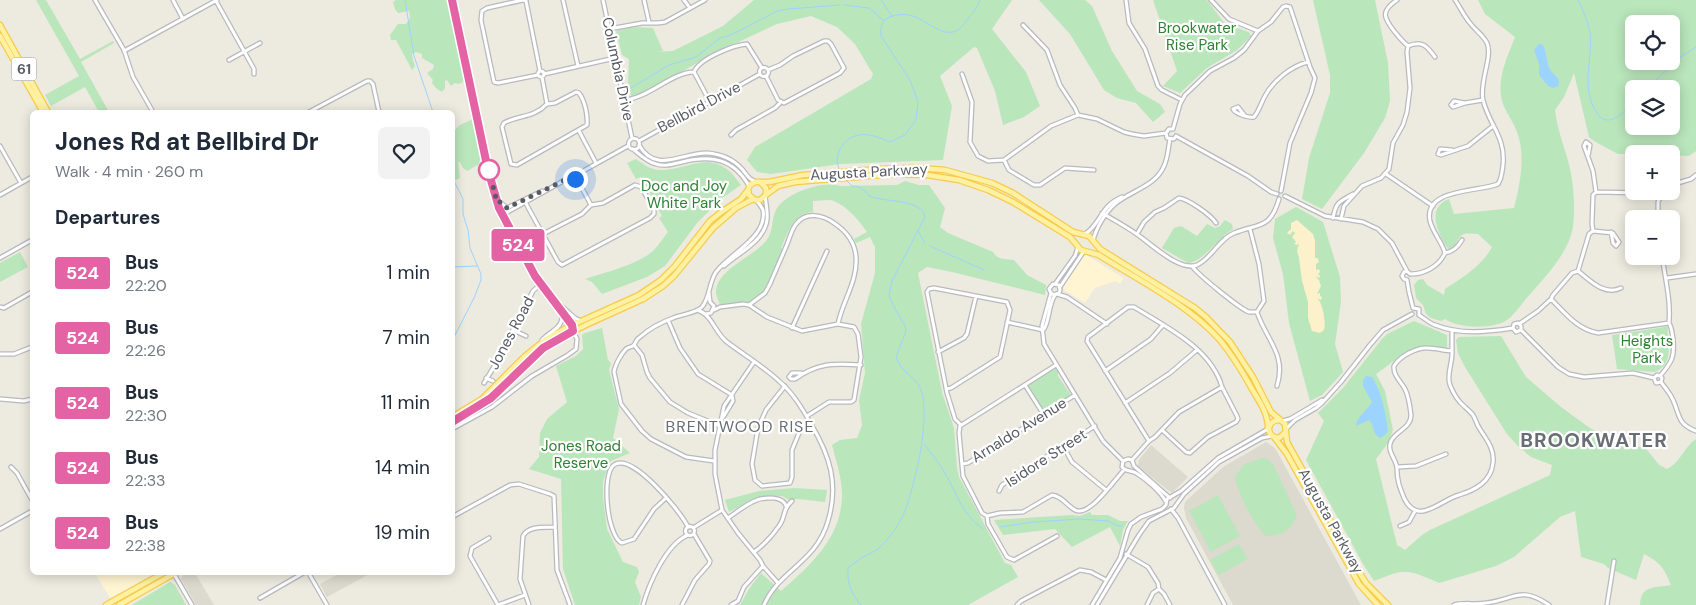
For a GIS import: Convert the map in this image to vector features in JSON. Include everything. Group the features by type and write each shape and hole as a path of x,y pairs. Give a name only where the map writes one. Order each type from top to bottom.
{"main road":[{"name":"61","path":"0,25 47,110"},
{"name":"61","path":"0,36 42,110"},
{"name":"Augusta Parkway","path":"870,173 896,168 945,170 992,183 1013,193 1073,232 1084,235"},
{"name":"Augusta Parkway","path":"766,195 775,188 790,183 829,176 870,173 927,175 959,180 997,194 1020,206 1072,238 1077,246"},
{"name":"Augusta Parkway","path":"758,182 773,182 803,175 829,176"},
{"path":"570,326 639,295 662,280 710,221 741,199 748,189 758,182 766,188 766,195 736,208 713,228 674,276 654,293 573,331"},
{"path":"748,189 749,196 755,200"},
{"path":"1084,235 1089,236 1100,249 1206,316 1230,342 1253,376 1270,410 1285,424 1286,430 1282,437 1273,437 1268,428 1266,414 1244,374 1227,349 1209,329 1191,314 1099,255 1085,251 1077,246 1078,240 1084,235"},
{"path":"1085,251 1093,247 1093,241"},
{"name":"Jones Road","path":"455,415 482,399 518,362 539,344 570,326"},
{"name":"Jones Road","path":"455,420 491,398 543,348 573,331"},
{"path":"1268,428 1273,421 1281,421"},
{"name":"Augusta Parkway","path":"1286,430 1287,442 1358,570 1366,583 1388,605"},
{"name":"Augusta Parkway","path":"1273,437 1287,454 1359,584 1378,605"},
{"path":"106,605 160,575"},
{"path":"119,605 172,575"}],"street":[{"path":"96,0 124,51 134,77 152,110"},
{"path":"173,0 183,19"},
{"path":"124,51 217,0 254,69 254,74"},
{"name":"Jones Road","path":"452,0 501,213 529,267 556,302 573,331"},
{"path":"539,73 498,83 494,82 480,20 482,11 487,8 526,0 539,73 543,76 547,104"},
{"path":"563,0 578,66"},
{"name":"Columbia Drive","path":"603,0 632,138"},
{"path":"644,0 649,22"},
{"path":"684,0 690,8"},
{"path":"609,29 649,22 658,24 665,22 705,0"},
{"path":"1126,0 1129,23 1145,50 1158,86 1182,100"},
{"path":"1211,0 1229,19 1258,31"},
{"path":"1397,0 1387,8 1385,16 1386,20 1408,46"},
{"path":"1445,253 1430,222 1433,206 1444,196 1493,186 1500,182 1503,159 1502,144 1483,100 1483,76 1489,53 1488,46 1470,24 1455,0"},
{"path":"1104,214 1137,234 1147,244 1179,264 1192,266 1200,262 1228,235 1265,224 1271,218 1279,199 1276,194 1248,176 1176,136 1176,132 1173,129 1182,100 1210,71 1234,58 1244,50 1258,31 1271,22 1282,7 1289,6 1293,11 1308,62 1315,78 1311,93 1290,143 1281,191 1276,194"},
{"path":"1023,25 1034,35 1049,54 1060,85 1078,116"},
{"path":"694,72 697,66 717,54 744,44 748,45 762,68 768,70 824,41 828,41 831,44 844,66 844,70 785,103 781,102 775,108 731,134"},
{"path":"1408,46 1419,42 1435,57"},
{"path":"229,60 260,43"},
{"path":"1341,219 1342,209 1356,193 1365,183 1381,178 1386,174 1390,164 1393,143 1403,125 1407,112 1410,88 1408,46"},
{"path":"543,76 615,58"},
{"path":"1245,116 1249,118 1254,117 1265,95 1280,77 1301,64 1308,62"},
{"path":"762,68 760,74 766,76 781,102"},
{"path":"766,76 768,70"},
{"path":"624,100 639,97 670,80 688,72 694,72"},
{"path":"694,72 710,102"},
{"name":"Bellbird Drive","path":"639,143 760,74"},
{"path":"962,74 972,102 969,136 972,147 982,158 993,162 1004,160 1051,126 1078,116 1097,119 1117,129 1144,136 1166,133 1169,129 1173,129"},
{"path":"313,110 366,81 370,81 373,84 379,110"},
{"path":"576,92 579,93 582,97 587,125 517,165 511,164 502,127 504,123 508,120 530,116 542,110 547,104 555,103 576,92"},
{"path":"1465,103 1483,100"},
{"path":"1452,150 1468,146 1494,126"},
{"path":"579,131 596,163"},
{"path":"1166,133 1166,137 1170,139"},
{"path":"1170,139 1174,139 1176,136"},
{"path":"628,146 629,140 632,138 639,143 644,152 658,161 695,154 717,154 736,163 750,180 758,182"},
{"path":"1084,235 1114,205 1150,183 1161,172 1170,139"},
{"path":"633,149 638,148 639,143"},
{"path":"0,146 20,183"},
{"path":"501,213 507,208 546,191 565,180 577,179 582,172 628,146"},
{"path":"628,146 657,165 666,166 706,158 716,159 733,167 748,189"},
{"path":"1588,156 1593,171 1596,192 1593,205 1593,231"},
{"path":"1004,160 1009,170 1034,185 1046,182 1065,168 1094,170"},
{"path":"1386,174 1433,206"},
{"path":"1680,182 1691,179 1696,175"},
{"path":"0,195 30,178"},
{"path":"577,179 591,205"},
{"path":"524,201 558,262 564,264 652,216 654,209 639,185 635,185 603,203 591,205 585,212 543,234"},
{"path":"1281,191 1285,196 1318,213 1333,218 1363,222 1378,229 1392,243 1410,274 1420,274 1437,264 1445,253 1452,252 1462,240"},
{"path":"1596,192 1625,193"},
{"path":"1333,218 1339,202 1356,193"},
{"path":"711,319 712,303 710,290 719,271 754,243 763,232 767,220 766,195"},
{"path":"1279,199 1285,196"},
{"path":"1137,234 1144,222 1155,212 1179,198 1188,201 1216,222"},
{"path":"714,461 686,457 651,439 642,431 621,404 614,368 625,350 634,345 640,337 668,320 702,306 716,272 752,239 760,229 763,222 763,210 755,200"},
{"path":"501,213 506,213 524,201"},
{"path":"497,202 501,202 507,208"},
{"path":"1093,241 1104,214"},
{"path":"750,305 765,293 797,222 807,216 818,216 828,219 843,230 850,238 856,256 854,276 840,310 838,324"},
{"path":"1250,228 1259,264 1264,301 1257,312"},
{"path":"1578,271 1589,234 1593,231 1611,232"},
{"path":"0,258 30,241"},
{"path":"1077,246 1075,256 1056,284 1050,287 1051,293 1042,326 1044,344 1104,441 1123,461"},
{"path":"792,328 827,251"},
{"path":"1043,330 1046,326 1051,302 1085,251"},
{"path":"1519,324 1522,327 1520,330 1558,367 1569,374 1584,377 1633,373 1654,378 1657,375 1660,376 1672,360 1675,352 1672,326 1669,323 1663,265"},
{"path":"1192,266 1224,295 1249,312 1257,312"},
{"path":"1407,271 1402,276 1407,280"},
{"path":"1578,271 1603,290 1615,291 1621,288"},
{"path":"1286,430 1295,420 1316,408 1328,396 1383,330 1412,314 1415,316 1419,315 1433,324 1452,330 1474,332 1513,328 1515,324 1519,324 1534,314 1551,299 1553,294 1572,273 1578,271"},
{"path":"1410,274 1410,278 1407,280 1408,292 1413,308 1412,314"},
{"path":"1665,277 1696,274"},
{"path":"1056,284 1067,297 1107,324"},
{"name":"Jones Road","path":"542,285 570,326"},
{"name":"Jones Road","path":"484,384 534,291 542,285"},
{"path":"946,390 998,359 1001,354 1010,306 1007,302 934,288 928,290 927,294 946,390 955,419 961,425"},
{"path":"0,307 4,308 30,293"},
{"path":"1051,293 1067,297"},
{"path":"938,352 964,338 967,334 976,296"},
{"path":"1551,299 1579,326 1592,332 1598,333 1669,323"},
{"path":"556,302 581,321"},
{"path":"705,302 720,307"},
{"path":"696,310 705,313 720,307 743,304 750,305 767,317 802,331 838,324 854,327 857,330 862,357 856,396 853,401 829,402 806,416"},
{"path":"702,306 721,337 785,386 823,445 830,466 833,492 831,510 825,531 812,552 778,583 764,605"},
{"path":"1150,441 1145,437 1087,341 1088,338 1128,307 1132,307 1163,325 1197,350 1212,366 1238,419 1236,422 1208,437 1190,453 1186,452 1162,430"},
{"path":"1413,308 1419,309 1419,315"},
{"path":"1257,312 1262,327 1269,337 1279,360 1281,376 1277,386"},
{"path":"539,344 562,322 562,316"},
{"path":"668,320 680,348 698,374 732,395"},
{"path":"1007,322 1043,330"},
{"path":"1105,371 1151,339 1163,325"},
{"path":"1513,328 1516,332 1520,330"},
{"path":"513,330 526,336"},
{"path":"1452,330 1452,351 1449,382 1461,403 1474,416 1488,440 1493,453 1493,464 1488,478 1477,487 1455,496 1440,505 1423,511 1415,511 1408,505 1399,486 1397,467 1389,449 1390,442 1394,436 1410,422 1411,417 1409,400 1394,373 1394,366 1408,354 1422,348 1452,351"},
{"path":"455,427 492,407 532,376 574,352 578,343 573,331"},
{"path":"634,345 642,355 650,378 670,402 688,413 720,426"},
{"path":"0,354 14,354 30,347"},
{"path":"1125,403 1170,373 1197,350"},
{"path":"754,361 732,395 733,401 722,419 714,461 714,474 722,510 760,560 762,566 778,583"},
{"path":"801,373 824,365 861,365"},
{"path":"1056,365 961,425 959,432 963,476 981,511 987,516 988,524 1007,557 1014,560 1057,536"},
{"path":"1660,376 1662,378 1661,382 1674,401 1679,419 1686,427 1696,431"},
{"path":"486,378 493,380"},
{"path":"1654,378 1655,383 1661,382"},
{"path":"1025,385 1044,415"},
{"path":"785,386 766,410 758,428 752,458 757,484 762,486 790,483 792,478 792,450 798,433"},
{"path":"1123,461 1132,460 1179,412 1222,387"},
{"name":"Arnaldo Avenue","path":"962,464 968,463 1075,395"},
{"path":"1281,421 1290,419 1328,396"},
{"path":"0,399 24,401 30,400"},
{"name":"Isidore Street","path":"999,491 1002,485 1094,426"},
{"path":"1097,605 1125,554 1128,530 1134,521 1141,516 1158,511 1218,458 1268,428"},
{"path":"1092,605 1106,580 1146,524 1176,504 1219,462 1262,438 1273,437"},
{"path":"1063,446 1072,462 1106,490"},
{"path":"1397,467 1416,466 1446,454"},
{"path":"1132,460 1134,466 1174,500 1178,518"},
{"path":"1123,461 1122,467 1124,470"},
{"path":"666,498 654,509 634,538 622,543 616,539 609,516 607,497 610,470 614,465 624,462 644,476 666,498 710,561 695,580 682,605"},
{"path":"1130,471 1134,466"},
{"path":"10,467 17,473 30,496"},
{"path":"987,516 1000,513 1023,512 1052,495 1057,496 1075,510 1084,511 1094,504 1124,470"},
{"path":"1124,470 1140,476 1164,498 1178,518 1225,605"},
{"path":"455,515 510,485 519,484 554,496 557,570 570,605"},
{"path":"728,518 740,508 757,500 780,498 786,506"},
{"path":"754,552 767,542 780,525 786,506 792,501"},
{"path":"643,605 652,580 663,560 690,531 722,510"},
{"path":"1400,526 1409,522 1415,511"},
{"path":"0,528 30,512"},
{"path":"529,605 519,571 524,536 530,528 556,527"},
{"path":"489,538 472,548 470,556 498,605 525,595"},
{"path":"1125,554 1148,567 1158,583 1159,589 1170,605"},
{"path":"1607,605 1614,561"},
{"path":"731,605 738,601 744,587 762,566"},
{"path":"1017,605 1076,571 1088,571 1106,580"},
{"path":"177,575 192,605"},
{"path":"260,598 301,575"},
{"path":"308,575 327,605"},
{"path":"1147,605 1153,593 1159,589"},
{"path":"1454,605 1487,603 1524,594 1540,598 1549,605"}],"shaded area":[{"path":"1086,255 1124,278 1120,284 1116,281 1095,288 1085,303 1064,290 1063,284 1074,266"},
{"path":"1266,442 1275,448 1361,605 1233,605 1186,518 1185,502 1223,467"},
{"path":"1151,445 1188,477 1172,493 1138,466 1139,460"},
{"path":"96,575 153,575 110,598"},
{"path":"183,575 196,575 214,605 196,605 181,579"},
{"path":"336,575 367,575 327,597 320,584"}],"green space":[{"path":"36,0 46,0 80,59 113,41 114,43 81,62 108,110 98,110 85,87 51,106 45,95 79,76"},
{"path":"396,0 447,0 464,75 463,82 455,83 451,86 447,80 442,92 437,89 427,73 433,69 434,65 422,58 422,54 416,52 412,54 415,66 412,70 396,40 391,40 390,35 398,24 406,24 410,18 409,11 398,13 393,2"},
{"path":"754,0 1012,0 992,29 1026,72 1040,106 1024,117 1003,125 995,91 977,48 974,47 940,76 952,106 943,160 840,164 771,174 757,172 747,160 755,147 871,79 873,74 855,44 837,27 811,16 777,24 711,55 632,100 628,83 629,59 622,55 616,31 633,27 653,28 663,51 653,52 673,51 723,26"},
{"path":"1039,0 1085,0 1092,6 1112,51 1137,91 1160,104 1165,112 1153,122 1136,103 1117,98 1104,90 1070,34"},
{"name":"Brookwater Rise Park","path":"1153,0 1207,0 1225,24 1249,32 1251,36 1237,50 1207,68 1180,93 1163,86 1177,71"},
{"path":"1313,0 1375,0 1388,63 1390,101 1385,118 1364,153 1322,209 1302,199 1309,158 1330,93 1330,75"},
{"path":"1478,0 1696,0 1696,151 1689,156 1680,156 1680,145 1625,145 1625,154 1618,154 1594,141 1589,137 1574,73 1564,97 1555,110 1568,162 1574,198 1573,227 1566,247 1554,266 1507,320 1486,326 1458,325 1445,319 1441,321 1431,318 1426,314 1423,305 1416,298 1414,285 1418,280 1423,279 1427,285 1444,295 1445,289 1483,260 1492,247 1478,234 1464,234 1461,235 1449,250 1441,237 1436,222 1437,209 1442,203 1449,199 1454,214 1514,208 1522,160 1520,141 1513,123 1505,110 1500,88 1504,66 1515,37 1485,14"},
{"path":"473,119 478,140 477,146 481,156 479,164 467,171 458,162 460,178 455,180 455,130 460,125"},
{"name":"Doc and Joy White Park","path":"636,159 644,165 657,170 669,170 703,162 720,165 728,170 741,185 722,198 697,223 665,266 647,277 602,294 592,282 585,279 621,268 647,256 668,232 659,218 662,216 641,177 636,179 627,163"},
{"path":"905,181 919,185 929,185 945,208 940,227 948,233 993,252 999,258 1014,260 1027,275 1046,285 1045,295 927,267 918,273 942,392 954,428 959,477 1005,563 1011,565 1018,577 968,605 740,605 761,573 781,591 813,561 837,524 841,510 842,489 832,445 840,440 857,438 862,425 859,400 865,373 861,324 875,273 875,247 870,237 856,243 854,239 867,232 846,208 835,201 813,201 813,212 801,216 789,230 781,248 785,250 765,293 749,305 721,306 716,294 718,284 729,270 766,241 769,237 777,208 789,197 815,186 897,185"},
{"path":"1296,207 1323,222 1340,277 1341,302 1335,344 1343,372 1322,395 1310,401 1289,323 1283,274 1273,238 1275,219"},
{"path":"1225,220 1232,224 1233,229 1194,262 1188,263 1162,248 1174,228 1181,226 1197,236 1207,224 1215,228 1220,226"},
{"path":"20,252 28,267 0,282 0,263"},
{"path":"1414,321 1447,335 1447,349 1427,346 1415,349 1398,358 1376,374 1385,391 1393,430 1388,443 1376,459 1397,545 1405,550 1430,530 1550,475 1552,465 1531,457 1507,434 1458,353 1456,340 1459,337 1501,336 1526,377 1561,407 1590,428 1613,440 1631,448 1644,446 1659,465 1667,469 1679,459 1688,446 1696,439 1696,605 1640,605 1643,594 1646,591 1654,587 1671,585 1664,570 1658,563 1644,554 1636,580 1608,568 1604,564 1581,557 1575,511 1560,517 1514,557 1496,566 1439,583 1420,575 1406,572 1400,572 1374,581 1306,460 1324,421 1318,413 1343,388 1387,334"},
{"name":"Heights Park","path":"1668,327 1669,352 1666,363 1662,368 1655,372 1617,369 1612,335"},
{"name":"Jones Road Reserve","path":"602,328 608,360 611,363 609,370 619,409 613,438 630,453 611,461 605,475 603,497 607,529 623,562 637,567 639,572 635,582 641,597 639,605 575,605 563,569 561,479 529,469 539,457 540,433 547,419 567,402 556,366 576,356 583,349 582,335"},
{"path":"1056,367 1058,376 1071,395 1045,412 1028,385"},
{"path":"1263,458 1269,460 1274,466 1297,515 1292,525 1286,531 1272,536 1266,536 1251,517 1236,484 1235,477 1244,464"},
{"path":"794,488 827,490 825,502 789,500 782,496 756,498 729,512 725,500 759,491"},
{"path":"1218,495 1240,536 1211,552 1189,511"},
{"path":"1090,512 1092,515 1108,515 1120,521 1128,521 1123,530 1120,546 1110,527 1072,547 1055,529 1003,535 994,520 1080,516"},
{"path":"1239,544 1248,559 1219,575 1210,560"},
{"path":"170,582 175,585 186,605 132,605"}],"sand":[{"path":"1297,220 1313,234 1315,241 1315,258 1318,258 1319,262 1316,264 1316,270 1319,269 1320,272 1318,274 1320,276 1319,278 1315,276 1321,286 1317,294 1320,293 1322,297 1321,300 1317,298 1324,313 1325,322 1324,330 1320,333 1312,331 1308,318 1308,302 1297,251 1299,243 1297,245 1294,244 1296,242 1292,237 1295,233 1293,231 1290,235 1287,233 1291,229 1291,223"}],"water":[{"path":"1539,44 1542,44 1544,47 1548,65 1559,81 1558,86 1553,88 1548,86 1539,75 1539,64 1534,50"},
{"path":"1366,376 1372,377 1375,382 1384,410 1388,431 1380,438 1377,436 1369,420 1356,426 1358,420 1372,402 1363,386 1363,380"}],"waterway":[{"path":"405,0 414,56 432,110"},
{"path":"881,0 892,16"},
{"path":"840,170 837,159 838,154 840,148 848,139 859,135 867,135 890,142 905,135 916,120 918,102 910,80 881,36 881,27 884,20 895,15 905,14 922,20 937,29 953,32 963,25 980,0"},
{"path":"1578,0 1590,33 1588,84 1592,103 1601,118 1606,120 1616,118 1625,110"},
{"path":"631,88 669,65 696,57 720,38 743,29 777,11 840,5"},
{"path":"844,5 869,8 883,20"},
{"path":"1656,80 1679,58 1696,47"},
{"path":"846,180 852,186 862,188 872,197 902,202 917,207 925,217 892,281 889,295 906,331 896,357 901,367 919,385 924,402 923,434 913,486 897,527 878,549 848,568 850,588 861,605"},
{"path":"455,183 463,199 463,214 468,230 470,248 481,274 481,280 455,335"},
{"path":"918,231 925,243"},
{"path":"930,246 984,270"},
{"path":"455,267 477,266"},
{"path":"924,444 942,468 970,518 983,529"},
{"path":"1000,527 1033,522 1080,519 1108,521 1122,526"}],"bus line":[{"name":"524","path":"452,0 488,170 499,208 529,267 572,325 573,331 543,348 500,391 482,405 455,420"}],"district":[{"name":"BRENTWOOD RISE","path":"740,426"},
{"name":"BROOKWATER","path":"1594,440"}],"route":[{"path":"489,170 497,202 501,202 507,208 533,195 546,191 565,180 575,179"}]}
